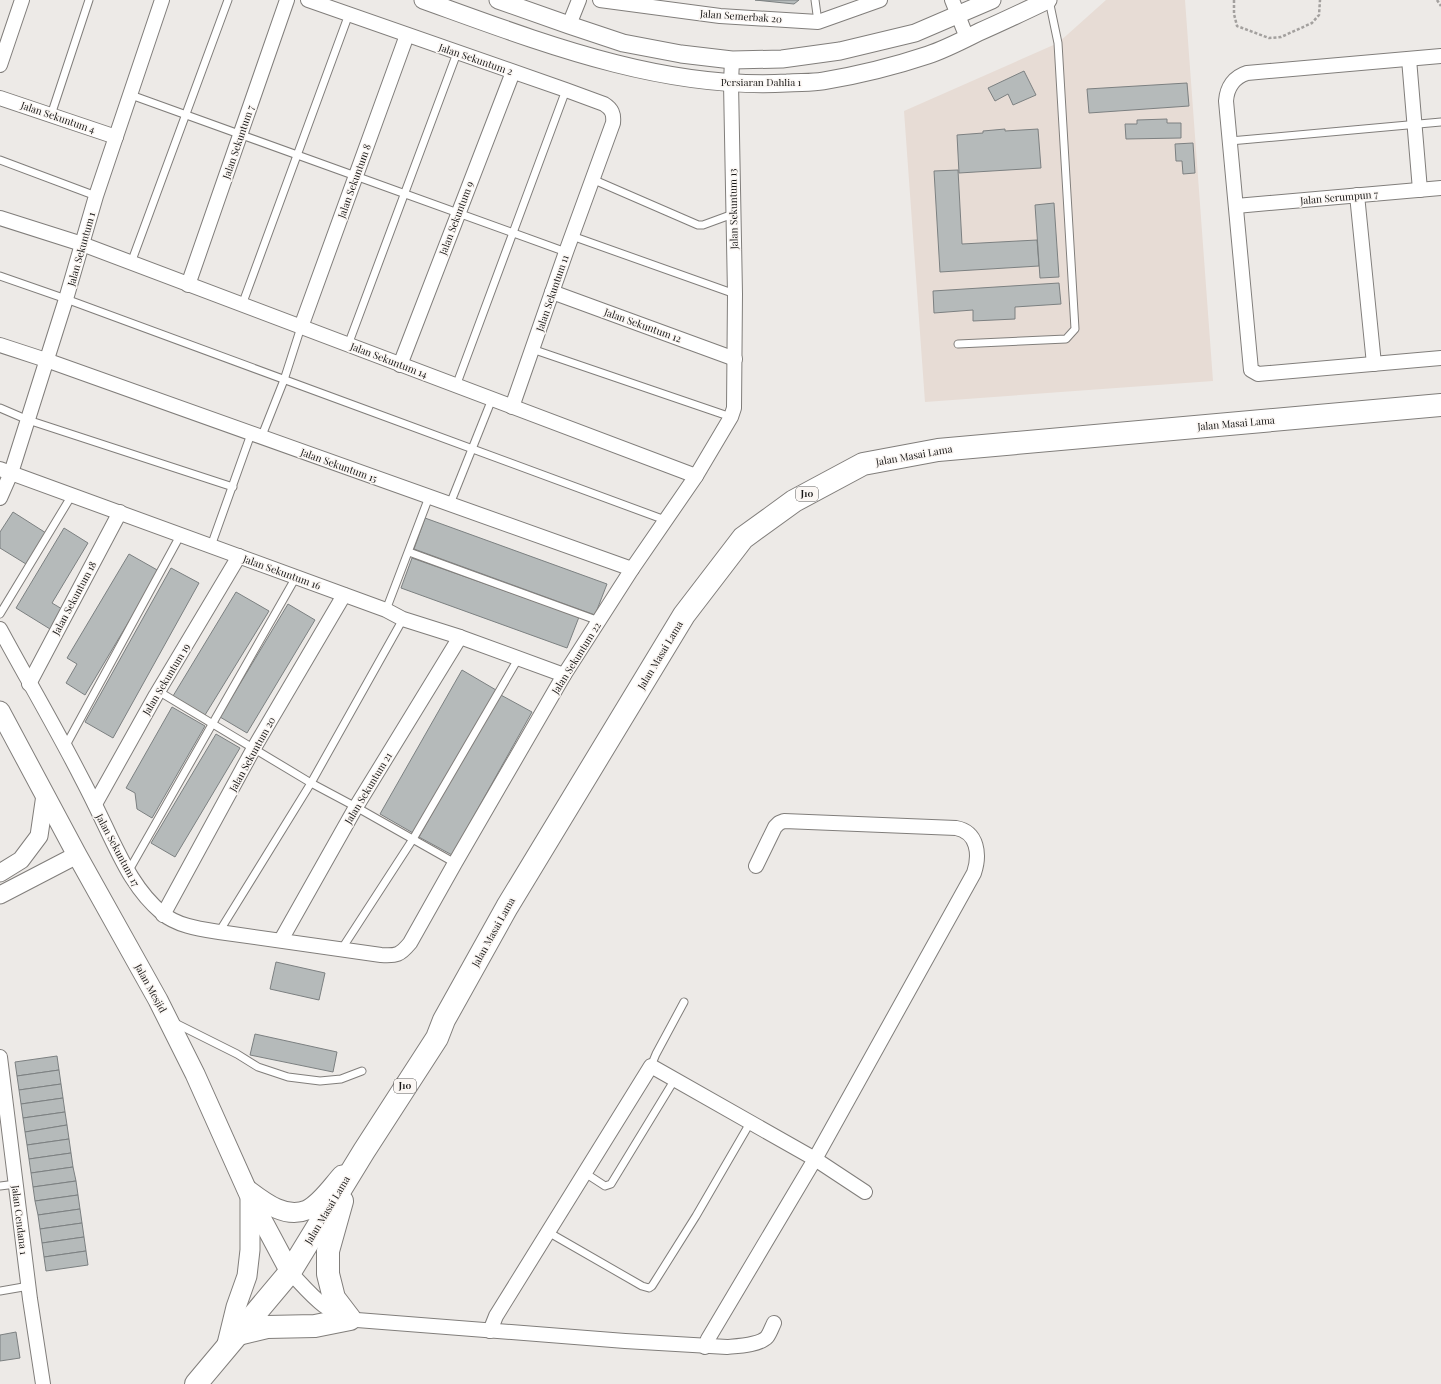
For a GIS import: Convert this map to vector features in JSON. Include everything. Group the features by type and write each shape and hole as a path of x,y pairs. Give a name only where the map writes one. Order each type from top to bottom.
{"main road":[{"name":"Jalan Masai Lama","path":"196,1384 290,1272 364,1151 437,1038 444,1020 507,907 684,615 744,538 794,501 863,464 938,450 1441,405"},
{"name":"Jalan Mesjid","path":"0,712 168,1019 195,1074 248,1193 290,1272"},
{"path":"248,1193 285,1212 307,1210 319,1200 364,1151"},
{"path":"248,1193 250,1250 247,1276 236,1307 232,1341 267,1327 315,1326 350,1318 334,1298 327,1263 328,1251 349,1175"}],"street":[{"path":"0,65 22,0"},
{"name":"Jalan Sekuntum 1","path":"0,498 6,471 28,420 66,299 96,196 162,0"},
{"name":"Jalan Sekuntum 7","path":"188,285 287,0"},
{"name":"Jalan Sekuntum 2","path":"308,0 566,90 609,107 614,117 606,141"},
{"name":"Persiaran Dahlia 1","path":"423,0 542,43 616,64 686,78 731,84 773,84 823,81 903,62 930,54 1048,0"},
{"path":"498,0 624,43 681,54 732,60 782,60 840,51 915,33 955,8 992,0"},
{"path":"569,25 579,0"},
{"name":"Jalan Semerbak 20","path":"600,0 720,16 818,22 880,0"},
{"path":"955,8 967,38"},
{"name":"Jalan Sekuntum 8","path":"301,327 407,35"},
{"path":"1441,56 1241,74 1229,87 1227,94 1230,141 1252,370 1258,374 1441,358"},
{"path":"1409,59 1420,190"},
{"name":"Jalan Sekuntum 13","path":"732,60 731,84 735,359"},
{"name":"Jalan Sekuntum 9","path":"400,365 513,72"},
{"name":"Jalan Sekuntum 4","path":"0,98 116,137"},
{"name":"Jalan Sekuntum 11","path":"512,406 606,141"},
{"name":"Jalan Serumpun 7","path":"1236,206 1441,188"},
{"path":"1357,195 1374,364"},
{"name":"Jalan Sekuntum 14","path":"0,218 82,244 696,476"},
{"name":"Jalan Sekuntum 12","path":"552,292 735,359"},
{"name":"Jalan Sekuntum 15","path":"0,346 46,360 632,569"},
{"name":"Jalan Sekuntum 22","path":"400,954 410,943 454,863 564,675 632,569 696,476 731,417 734,408 735,359"},
{"name":"Jalan Sekuntum 16","path":"6,471 344,594 386,610 403,619 460,637 564,675"},
{"name":"Jalan Sekuntum 18","path":"29,684 120,512"},
{"name":"Jalan Sekuntum 19","path":"95,804 158,691 240,556"},
{"name":"Jalan Sekuntum 20","path":"163,915 254,748 344,594"},
{"name":"Jalan Sekuntum 17","path":"0,630 65,747 136,886 163,915 194,928 386,956 396,956 400,954"},
{"name":"Jalan Sekuntum 21","path":"281,940 356,807 460,637"},
{"path":"0,873 21,860 39,836 46,795"},
{"path":"706,1346 708,1339 814,1160 974,873 976,864 976,848 972,837 963,829 956,828 784,821 775,827 756,866"},
{"path":"0,895 77,855"},
{"name":"Jalan Cendana 1","path":"0,1057 28,1286 43,1384"},
{"path":"490,1331 496,1316 651,1066 814,1160 866,1192"},
{"path":"290,1272 320,1303 330,1311 350,1318 490,1331 706,1346 735,1346 761,1341 766,1338 774,1323"}],"lane":[{"path":"51,115 89,0"},
{"path":"131,263 228,0"},
{"path":"815,0 818,22"},
{"path":"958,344 1066,339 1075,329 1058,43 1048,0"},
{"path":"242,305 349,14"},
{"path":"348,345 457,53"},
{"path":"456,386 566,90"},
{"path":"131,94 566,252"},
{"path":"1230,141 1441,122"},
{"path":"0,160 96,196"},
{"path":"592,179 701,225 733,214"},
{"path":"572,236 735,294"},
{"path":"0,276 665,520"},
{"path":"211,546 233,488 256,436 284,380 301,327"},
{"path":"532,349 731,417"},
{"path":"450,504 492,399"},
{"path":"0,408 28,420 233,488"},
{"path":"0,614 72,495"},
{"path":"386,610 430,497"},
{"path":"65,747 181,534"},
{"path":"408,552 599,621"},
{"path":"128,872 296,577"},
{"path":"219,932 311,783 403,619"},
{"path":"341,950 413,840 518,659"},
{"path":"158,691 311,783 454,863"},
{"path":"651,1066 684,1002"},
{"path":"168,1019 237,1054 258,1067 288,1077 320,1081 341,1079 362,1070"},
{"path":"585,1173 605,1186 611,1184 675,1079"},
{"path":"548,1232 642,1286 649,1288 652,1286 696,1216 750,1123"},
{"path":"0,1186 16,1184"},
{"path":"0,1291 28,1286"}],"path":[{"path":"1234,0 1234,14 1237,26 1269,38 1281,37 1312,23 1319,15 1320,0"},
{"path":"1437,0 1441,6"}],"shaded area":[{"path":"1106,0 1185,0 1213,381 925,402 904,111 1058,43"}],"building":[{"path":"755,0 799,0 794,4"},
{"path":"1024,71 1036,95 1013,105 1008,94 995,101 988,88"},
{"path":"1187,83 1189,106 1089,113 1087,89"},
{"path":"1167,119 1167,123 1181,123 1181,138 1126,139 1125,124 1137,124 1137,120"},
{"path":"1005,129 1005,131 1038,129 1041,168 959,173 957,135 983,133 983,131"},
{"path":"1193,143 1195,173 1183,174 1182,161 1176,161 1175,144"},
{"path":"958,170 962,244 1037,240 1039,266 940,272 934,171"},
{"path":"1054,203 1059,277 1040,278 1035,205"},
{"path":"1059,283 1061,304 1015,307 1015,319 973,321 973,310 934,313 933,291"},
{"path":"13,512 46,533 26,564 0,548 0,532"},
{"path":"425,518 607,584 595,615 414,549"},
{"path":"64,528 88,543 52,603 62,609 50,629 16,608"},
{"path":"129,554 159,571 85,695 66,683 77,664 67,658"},
{"path":"412,558 579,617 567,648 401,588"},
{"path":"171,568 199,583 113,738 85,722"},
{"path":"236,592 269,611 205,715 173,696"},
{"path":"288,604 315,620 247,733 220,717"},
{"path":"462,670 496,690 413,833 380,814"},
{"path":"499,694 532,712 452,855 419,837"},
{"path":"172,707 205,726 152,818 137,809 135,793 126,788"},
{"path":"216,734 240,748 175,857 151,843"},
{"path":"276,962 325,973 319,1000 270,989"},
{"path":"255,1034 337,1052 333,1072 250,1055"},
{"path":"57,1056 59,1070 17,1076 15,1062"},
{"path":"59,1070 61,1084 19,1090 17,1076"},
{"path":"61,1084 63,1098 21,1104 19,1090"},
{"path":"63,1098 65,1112 23,1118 21,1104"},
{"path":"65,1112 67,1125 25,1132 23,1118"},
{"path":"67,1125 69,1139 27,1145 25,1132"},
{"path":"69,1139 71,1153 29,1159 27,1145"},
{"path":"71,1153 73,1167 31,1173 29,1159"},
{"path":"73,1167 76,1181 33,1187 31,1173"},
{"path":"76,1181 78,1195 35,1201 33,1187"},
{"path":"78,1195 80,1209 38,1215 35,1201"},
{"path":"80,1209 82,1223 40,1229 38,1215"},
{"path":"82,1223 84,1237 42,1243 40,1229"},
{"path":"84,1237 86,1251 44,1257 42,1243"},
{"path":"86,1251 88,1265 46,1271 44,1257"},
{"path":"16,1332 20,1358 0,1361 0,1335"}]}
